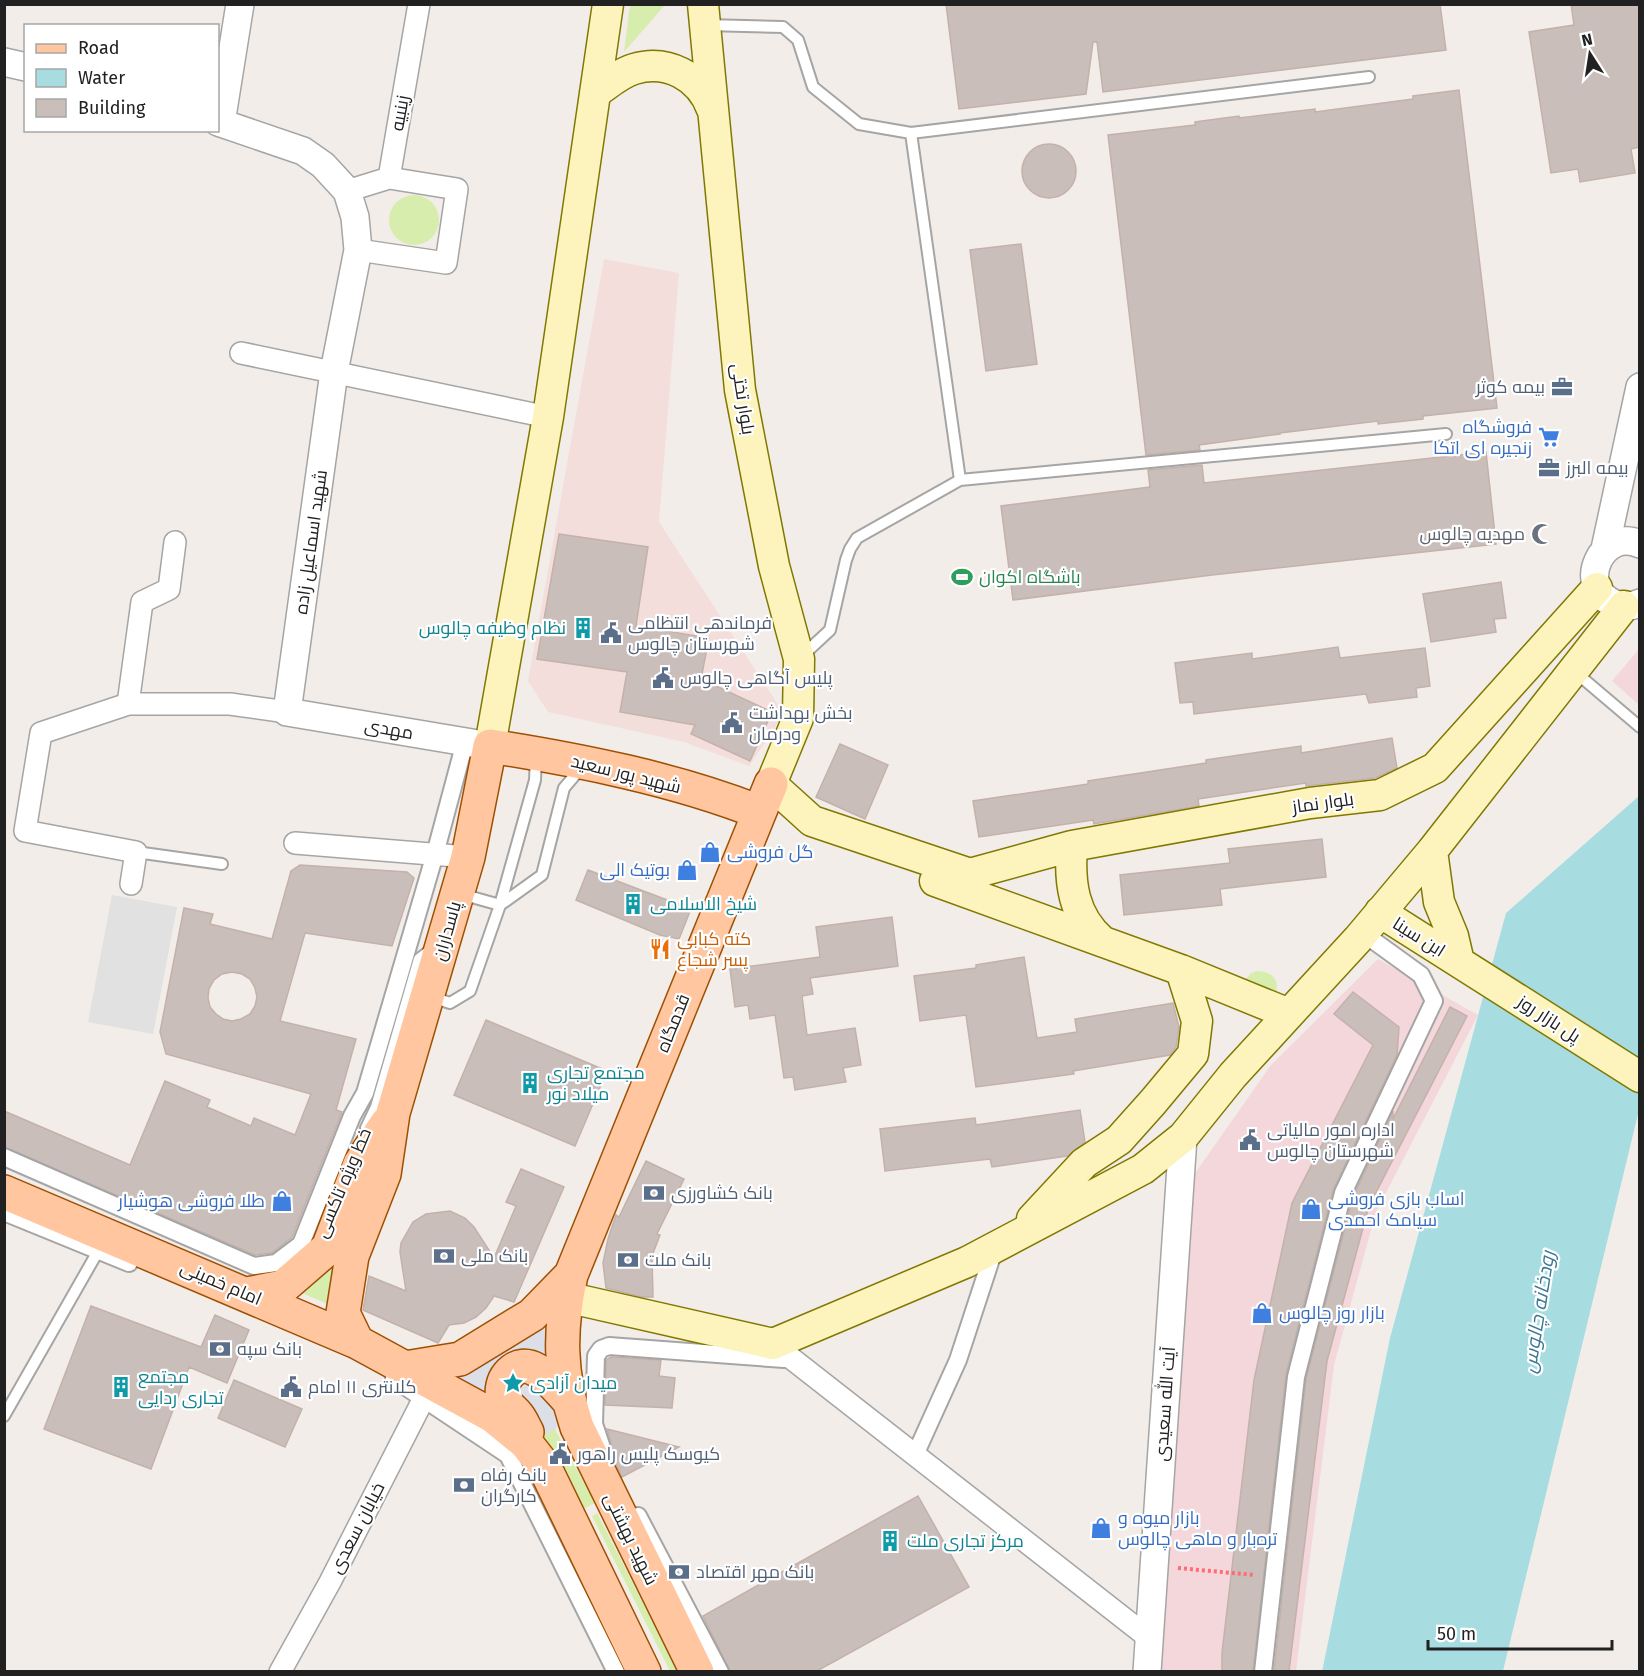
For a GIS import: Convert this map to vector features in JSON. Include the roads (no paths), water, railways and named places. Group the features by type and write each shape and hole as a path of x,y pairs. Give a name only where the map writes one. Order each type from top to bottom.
{"main road":[{"path":"478,744 548,417 608,4"},
{"name":"بلوار تختی","path":"704,15 740,390 774,566 799,659 798,718 765,798"},
{"path":"595,93 632,69 653,65 673,69 692,79 706,94 714,114"},
{"name":"بلوار نماز","path":"765,798 812,821 970,874 1072,846 1310,803 1380,795 1435,768 1597,588"},
{"path":"405,1368 460,1359 532,1315 569,1286 783,1351 967,1262 1143,1169 1183,1137 1233,1075 1372,923 1574,671 1632,605"},
{"name":"شهید پور سعید","path":"478,744 586,762 726,799 765,798"},
{"name":"پاسداران","path":"393,1113 468,857 478,744"},
{"path":"765,798 908,871 1182,970 1289,1014"},
{"name":"قدمگاه","path":"569,1286 765,798"},
{"path":"1072,846 1071,876 1074,897 1084,922 1102,941"},
{"path":"1432,851 1439,902 1453,936 1458,962"},
{"name":"ابن سینا","path":"1372,923 1458,962"},
{"name":"پل بازار روز","path":"1458,962 1640,1077"},
{"path":"1005,1242 1084,1163 1119,1140 1193,1054 1197,1021 1182,970"},
{"path":"258,1286 283,1287 328,1248 360,1164 393,1113"},
{"path":"357,1342 343,1313 350,1268 352,1256 384,1174 393,1113"},
{"name":"امام خمینی","path":"4,1192 103,1243 258,1286 405,1368 429,1391"},
{"name":"شهید بهشتی","path":"569,1286 561,1329 563,1369 568,1400 590,1456 697,1671"},
{"path":"568,1400 535,1368 519,1368 507,1376 503,1383 503,1398 524,1426 644,1671"},
{"path":"429,1391 493,1416 526,1443 543,1466"}],"street":[{"path":"240,4 219,123 303,151 323,165 347,191 389,178 457,189 446,263 358,250"},
{"name":"زینبیه","path":"389,178 418,4"},
{"path":"4,62 24,67"},
{"name":"شهید اسماعیل زاده","path":"287,712 334,372 358,250 355,217 347,191"},
{"path":"241,353 548,417"},
{"path":"1605,549 1640,387"},
{"path":"1619,484 1626,520 1637,543"},
{"path":"1632,605 1608,601 1597,588 1594,567 1598,557 1614,543 1624,541 1637,543"},
{"path":"128,704 142,602 169,589 175,542"},
{"path":"131,884 136,852 25,831 41,733 128,704 230,704 287,712"},
{"name":"مهدی","path":"287,712 478,744"},
{"path":"4,1157 254,1266 276,1263 301,1244 352,1116 365,1094 435,854 478,744"},
{"path":"295,843 468,857"},
{"path":"1263,1671 1296,1377 1342,1193 1434,1001 1421,975 1372,923"},
{"name":"آیت الله سعیدی","path":"1147,1671 1183,1137"},
{"path":"4,1212 103,1243 338,1350 394,1380 429,1391 508,1455 616,1671"},
{"path":"915,1455 958,1360 1005,1242"},
{"path":"720,1671 599,1442 594,1424 596,1356 601,1349 609,1346 783,1351 1149,1638"},
{"name":"خیابان سعدی","path":"280,1671 330,1582 429,1391"}],"lane":[{"path":"704,15 783,27 798,40 813,87 859,124 911,133 1369,77"},
{"path":"911,133 960,480"},
{"path":"799,659 830,630 846,560 857,538 960,480 1446,434"},
{"path":"1574,671 1640,727"},
{"path":"430,990 435,998 450,1003 470,991 500,904 535,780 536,753"},
{"path":"458,893 500,904 542,875 564,788 586,762"},
{"path":"136,852 222,864"},
{"name":"خط ویژه تاکسی","path":"362,1136 376,1107 419,959 444,939"},
{"name":"خط ویژه تاکسی","path":"258,1286 278,1277 322,1240 352,1155"},
{"path":"4,1416 103,1243"}],"water":[{"name":"رودخانه چالوس","path":"1639,796 1639,1110 1503,1671 1322,1672 1390,1338 1506,913"}],"place":[{"name":"بیمه کوثر","path":"1562,387"},
{"name":"فروشگاه زنجیره ای اتکا","path":"1549,437"},
{"name":"بیمه البرز","path":"1549,468"},
{"name":"مهدیه چالوس","path":"1542,534"},
{"name":"باشگاه اکوان","path":"962,577"},
{"name":"نظام وظیفه چالوس","path":"583,628"},
{"name":"فرماندهی انتظامی شهرستان چالوس","path":"611,633"},
{"name":"پلیس آگاهی چالوس","path":"663,678"},
{"name":"بخش بهداشت ودرمان","path":"732,723"},
{"name":"گل فروشی","path":"710,852"},
{"name":"بوتیک الی","path":"687,870"},
{"name":"شیخ الاسلامی","path":"633,904"},
{"name":"کته کبابی پسر شجاع","path":"660,949"},
{"name":"مجتمع تجاری میلاد نور","path":"530,1083"},
{"name":"اداره امور مالیاتی شهرستان چالوس","path":"1250,1140"},
{"name":"بانک کشاورزی","path":"654,1193"},
{"name":"طلا فروشی هوشیار","path":"282,1201"},
{"name":"اساب بازی فروشی سیامک احمدی","path":"1311,1209"},
{"name":"بانک ملی","path":"444,1256"},
{"name":"بانک ملت","path":"628,1260"},
{"name":"بازار روز چالوس","path":"1262,1313"},
{"name":"بانک سپه","path":"220,1349"},
{"name":"میدان آزادی","path":"513,1383"},
{"name":"مجتمع تجاری ردایی","path":"121,1387"},
{"name":"کلانتری ۱۱ امام","path":"291,1387"},
{"name":"کیوسک پلیس راهور","path":"560,1454"},
{"name":"بانک رفاه کارگران","path":"464,1485"},
{"name":"بازار میوه و تره‌بار و ماهی چالوس","path":"1101,1528"},
{"name":"مرکز تجاری ملت","path":"890,1541"},
{"name":"بانک مهر اقتصاد","path":"679,1572"}]}
